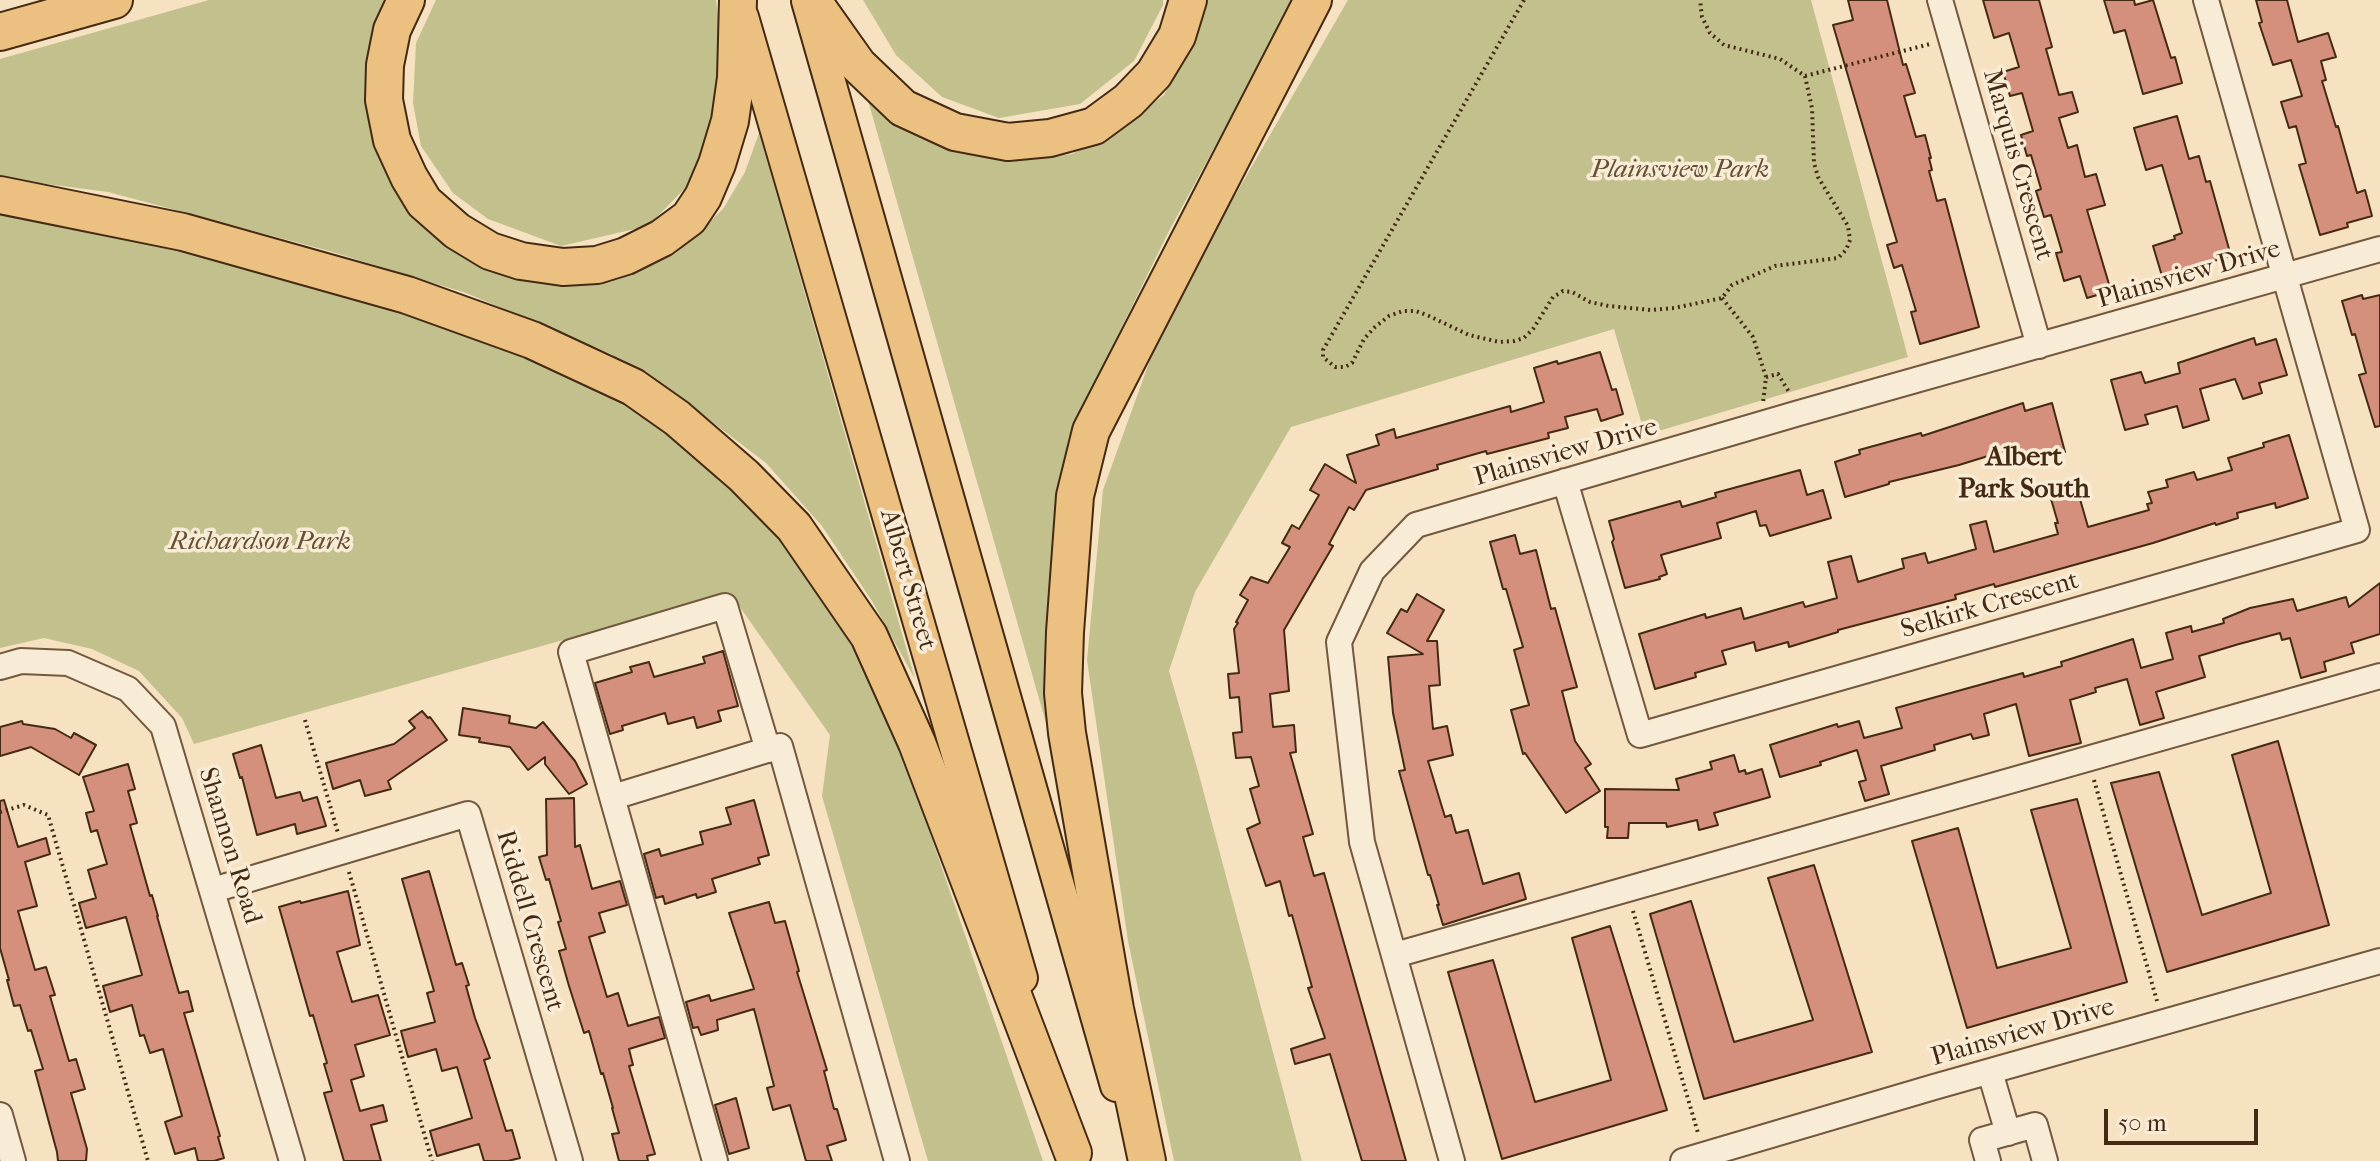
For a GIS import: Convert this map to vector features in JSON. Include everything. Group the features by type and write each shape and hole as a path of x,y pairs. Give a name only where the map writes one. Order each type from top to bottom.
{"highway":[{"path":"0,32 114,0"},
{"path":"406,0 392,30 385,65 384,100 392,140 409,177 424,202 457,231 490,251 521,261 563,267 597,265 662,238 689,218 703,197 730,121 736,78 738,0"},
{"path":"809,0 858,65 903,108 955,132 1008,142 1050,138 1094,126 1128,101 1154,74 1177,36 1188,0"},
{"path":"1147,1161 1115,1009 1067,733 1063,693 1065,632 1075,496 1091,431 1313,0"},
{"path":"0,195 183,232 407,295 532,340 633,387 677,418 744,476 794,527 869,636 917,743 1074,1157"}],"main road":[{"name":"Albert Street","path":"738,0 1074,1157"},
{"path":"809,0 1137,1161"}],"street":[{"name":"Marquis Crescent","path":"1940,0 2039,346"},
{"path":"2206,0 2284,277"},
{"name":"Plainsview Drive","path":"1452,1161 1362,842 1339,642 1372,571 1416,525 2380,249"},
{"name":"Selkirk Crescent","path":"1565,481 1640,735 2357,530 2284,277"},
{"path":"715,1161 571,652 725,606 774,748 897,1161"},
{"name":"Shannon Road","path":"0,667 21,661 68,663 128,689 163,726 292,1161"},
{"path":"1395,955 2380,676"},
{"path":"613,797 774,748"},
{"name":"Riddell Crescent","path":"213,890 468,814 570,1161"},
{"name":"Plainsview Drive","path":"1693,1158 2380,961"},
{"path":"1990,1072 2008,1133"},
{"path":"0,1115 13,1161"},
{"path":"1988,1161 1982,1140 2035,1125 2045,1161"}],"path":[{"path":"1524,0 1323,350 1323,357 1335,367 1352,363 1364,339 1375,327 1389,316 1403,311 1416,311 1469,335 1499,342 1514,341 1524,338 1533,329 1553,297 1563,291 1609,306 1651,310 1674,308 1722,298 1732,285 1775,266 1838,258 1846,250 1850,240 1848,226 1818,177 1814,163 1812,108 1805,76 1780,59 1724,45 1710,33 1702,17 1700,0"},
{"path":"1805,76 1951,38"},
{"path":"1722,298 1753,337 1766,377 1778,374 1799,413"},
{"path":"305,720 432,1161"},
{"path":"2094,780 2163,1023"},
{"path":"0,812 24,805 48,815 148,1161"},
{"path":"1633,911 1693,1158"}],"green space":[{"path":"209,0 385,0 371,34 367,98 376,152 407,212 453,249 491,271 552,283 617,280 676,253 723,209 745,172 759,133 915,679 872,601 822,526 766,463 694,408 611,354 466,293 329,251 108,192 0,178 0,59"},
{"path":"436,0 716,0 723,102 703,170 648,226 561,246 488,219 453,193 421,146 413,103 416,43"},
{"path":"863,0 1163,0 1163,5 1134,61 1080,104 999,118 942,97 896,55"},
{"path":"1203,0 1294,0 1168,233 1077,418 1054,512 1046,684 1058,765 867,97 900,126 955,151 1014,161 1072,154 1113,134 1164,95 1192,39"},
{"name":"Plainsview Park","path":"1348,0 1811,0 1908,357 1645,435 1614,329 1291,427 1195,592 1169,671 1302,1161 1174,1161 1128,941 1087,660 1103,490 1167,313"},
{"name":"Richardson Park","path":"0,212 123,233 303,278 503,345 620,401 719,470 806,570 884,700 1043,1161 928,1161 822,796 830,735 730,593 194,744 182,718 139,671 92,649 44,638 0,648"}],"building":[{"path":"1848,0 1887,0 1903,65 1906,64 1915,93 1904,96 1916,137 1925,135 1931,158 1932,170 1929,171 1937,201 1945,199 1979,327 1920,344 1911,312 1916,311 1902,265 1894,268 1887,245 1897,242 1833,25 1853,20"},
{"path":"1983,0 2039,0 2052,47 2046,49 2059,95 2072,92 2078,112 2059,118 2068,148 2077,145 2085,177 2096,174 2105,205 2087,210 2111,291 2087,298 2080,276 2064,281 2056,253 2062,252 2051,215 2044,217 2036,191 2041,189 2031,155 2027,156 2021,135 2033,131 2022,93 2010,96 2003,72 2019,67 2009,33 1994,38"},
{"path":"2104,0 2134,0 2135,5 2153,0 2182,83 2143,94 2125,30 2114,33"},
{"path":"2256,0 2287,0 2298,42 2328,33 2336,57 2321,61 2326,80 2322,81 2357,193 2365,190 2372,216 2320,235 2299,165 2306,163 2296,126 2289,128 2281,102 2302,96 2291,60 2273,65 2259,23 2262,22"},
{"path":"2177,116 2189,159 2199,156 2206,182 2210,181 2231,256 2162,276 2153,246 2175,239 2174,236 2182,233 2162,165 2146,170 2134,128"},
{"path":"2362,295 2363,299 2380,295 2380,426 2375,427 2359,375 2366,373 2342,301"},
{"path":"2254,338 2256,345 2276,339 2287,375 2259,383 2262,393 2243,399 2235,379 2200,389 2209,420 2183,428 2177,406 2145,415 2148,424 2125,430 2111,380 2141,372 2145,383 2180,373 2178,363"},
{"path":"1600,352 1623,414 1601,421 1597,409 1565,417 1568,428 1548,433 1549,438 1487,454 1486,451 1366,490 1354,510 1349,507 1329,544 1333,546 1284,630 1289,691 1270,694 1273,727 1294,725 1296,752 1290,753 1313,834 1303,837 1314,876 1324,873 1406,1161 1362,1161 1330,1054 1295,1064 1291,1049 1325,1038 1308,988 1312,987 1280,881 1266,886 1247,829 1260,823 1250,789 1259,786 1251,757 1236,758 1233,733 1242,732 1239,697 1230,698 1228,674 1239,673 1234,629 1248,600 1240,595 1251,577 1268,583 1290,547 1282,543 1292,525 1299,529 1319,495 1310,490 1325,464 1356,483 1347,455 1379,445 1376,435 1394,429 1396,438 1510,406 1511,412 1544,402 1534,368"},
{"path":"2023,403 2025,411 2052,403 2065,452 2039,459 2037,450 2019,455 2017,447 1845,497 1835,462 1860,454 1859,450 1921,433 1922,436"},
{"path":"2289,435 2308,498 2276,508 2275,503 2237,513 2238,518 2216,525 1995,587 1994,584 1955,595 1956,599 1838,630 1789,647 1788,642 1756,651 1754,642 1722,651 1726,664 1655,689 1639,634 1705,614 1706,618 1741,608 1744,619 1803,602 1805,607 1837,598 1828,562 1851,556 1858,582 1904,568 1902,559 1925,553 1928,563 1976,549 1970,525 1986,521 1994,552 2058,534 2049,492 2076,485 2088,527 2149,510 2147,504 2152,503 2148,492 2168,487 2166,480 2194,472 2197,480 2232,470 2228,458 2264,447 2263,443"},
{"path":"1800,470 1807,495 1823,490 1831,518 1770,536 1766,525 1760,526 1756,511 1717,523 1721,538 1661,555 1667,574 1660,579 1625,588 1609,521 1680,501 1682,507 1716,497 1715,493"},
{"path":"1515,535 1520,554 1536,550 1551,609 1555,608 1577,687 1562,691 1575,741 1591,764 1585,768 1600,791 1566,813 1523,754 1511,710 1529,705 1514,650 1523,647 1490,542"},
{"path":"2380,583 2380,634 2351,643 2354,653 2324,662 2326,671 2301,678 2290,638 2282,640 2280,633 2239,644 2199,656 2205,677 2156,692 2164,718 2140,725 2127,679 2095,688 2096,692 2070,700 2081,743 2029,756 2016,704 1984,714 1989,735 1973,739 1971,734 1934,745 1935,750 1881,766 1889,794 1865,801 1859,782 1866,780 1857,750 1780,777 1770,745 1837,724 1838,727 1859,721 1864,738 1902,728 1896,708 2023,673 2024,677 2062,666 2061,662 2133,639 2141,668 2173,659 2166,633 2191,626 2192,632 2224,623 2223,619 2250,608 2293,599 2297,611 2346,597 2349,607"},
{"path":"1417,594 1444,610 1427,641 1437,641 1440,685 1429,686 1433,729 1447,726 1453,755 1428,761 1445,817 1451,815 1456,833 1468,830 1483,884 1519,873 1526,899 1443,925 1399,771 1405,770 1393,713 1388,657 1423,654 1387,633 1401,609 1407,612"},
{"path":"723,651 738,706 718,711 721,721 697,728 694,717 668,724 665,713 622,726 623,730 610,734 595,683 632,672 630,667 649,662 654,677 705,663 703,657"},
{"path":"463,708 510,716 509,723 536,728 543,722 575,761 587,784 569,794 545,764 545,757 528,770 510,747 459,735"},
{"path":"422,711 447,740 388,781 391,789 365,796 360,780 333,789 326,763 394,744 415,728 409,721"},
{"path":"22,721 23,724 55,729 71,738 74,733 96,745 79,775 31,747 0,756 0,727"},
{"path":"2278,741 2329,925 2167,972 2111,783 2159,772 2202,915 2271,893 2232,755"},
{"path":"261,745 276,798 300,792 303,801 317,797 326,826 297,834 295,824 257,835 233,754"},
{"path":"1734,755 1739,772 1745,770 1746,774 1762,769 1770,797 1714,813 1718,825 1699,830 1697,820 1667,827 1666,823 1629,823 1628,838 1607,838 1605,789 1679,790 1676,779 1712,769 1710,762"},
{"path":"128,764 135,789 128,791 137,823 130,825 179,993 188,991 193,1011 184,1013 224,1158 214,1161 198,1161 195,1148 175,1154 165,1122 182,1116 163,1049 150,1053 144,1035 140,1036 132,1005 110,1012 103,986 142,975 126,917 86,928 79,903 96,898 88,870 107,864 97,830 91,832 86,813 94,811 83,777"},
{"path":"574,798 575,847 580,845 592,889 620,881 627,905 599,913 605,932 589,937 607,997 618,993 628,1026 659,1017 665,1038 629,1049 633,1065 629,1066 655,1154 647,1156 648,1161 619,1161 612,1134 619,1133 613,1108 589,1031 584,1033 569,986 559,951 566,949 558,922 561,921 539,857 547,855 546,799"},
{"path":"2077,799 2127,982 1967,1028 1912,841 1958,828 1997,968 2071,948 2031,810"},
{"path":"4,800 18,847 46,838 50,854 25,862 37,906 18,911 35,970 46,967 55,995 50,996 69,1061 76,1059 85,1089 71,1093 87,1149 86,1161 58,1161 35,1071 43,1069 31,1030 28,1031 20,1005 14,1006 7,980 0,948 0,801"},
{"path":"754,800 769,855 758,858 760,864 712,879 716,892 697,898 696,894 665,904 663,896 656,898 644,854 659,849 661,856 703,844 700,832 731,824 726,808"},
{"path":"1814,865 1872,1052 1704,1099 1650,914 1691,901 1734,1042 1813,1020 1768,878"},
{"path":"429,871 456,965 462,963 469,985 466,986 475,1018 490,1058 484,1060 506,1131 512,1130 520,1158 484,1161 479,1144 437,1156 430,1131 472,1118 457,1067 442,1071 436,1049 408,1057 401,1031 435,1022 427,993 434,991 402,879"},
{"path":"348,891 360,945 337,952 352,1002 378,995 390,1035 355,1045 364,1076 351,1080 360,1111 383,1105 387,1121 371,1125 381,1161 344,1161 324,1093 332,1091 324,1064 327,1063 313,1015 310,1016 279,907"},
{"path":"769,902 775,923 785,921 827,1070 824,1071 834,1109 837,1109 846,1140 827,1146 832,1161 806,1161 790,1105 773,1110 767,1088 774,1086 754,1009 717,1020 718,1030 701,1035 698,1027 693,1028 686,1002 709,995 711,1001 754,989 729,913"},
{"path":"1610,926 1667,1110 1502,1159 1448,972 1493,960 1535,1102 1611,1080 1572,938"},
{"path":"736,1098 749,1148 729,1154 715,1105"}],"district":[{"name":"Albert Park South","path":"2024,474"}]}
